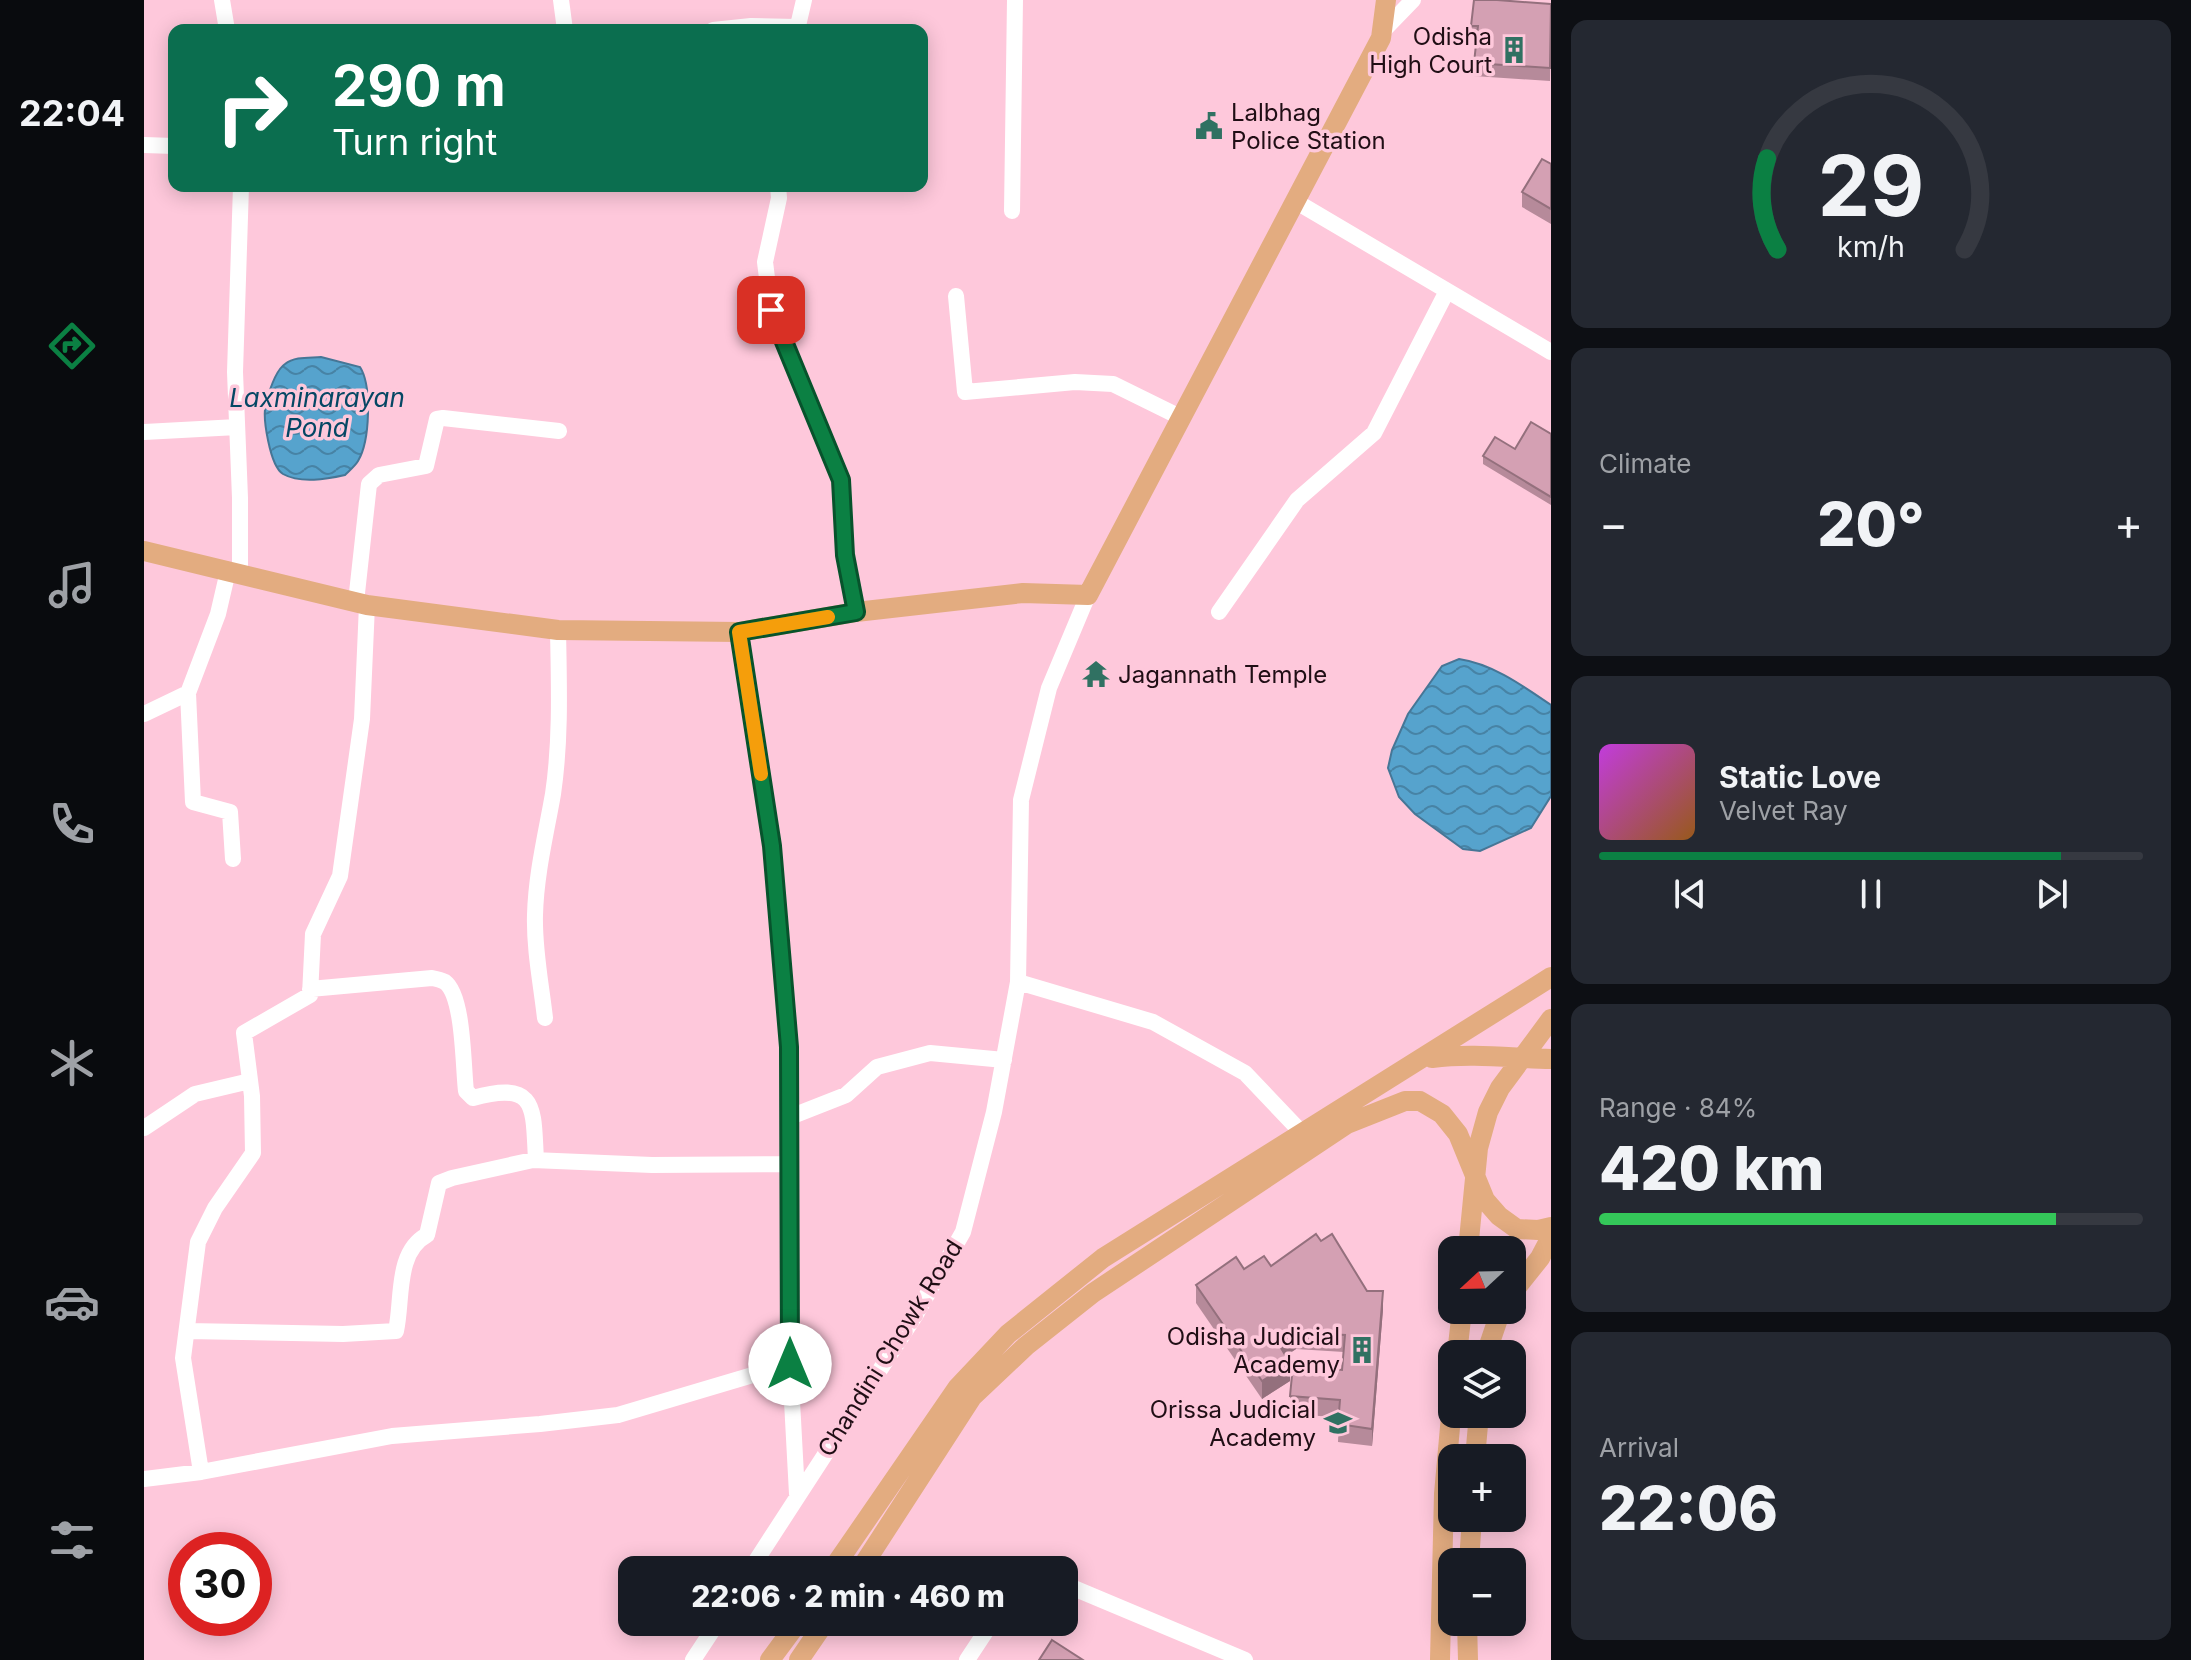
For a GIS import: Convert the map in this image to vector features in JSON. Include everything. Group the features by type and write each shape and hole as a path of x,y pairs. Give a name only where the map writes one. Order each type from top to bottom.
{"main road":[{"path":"144,551 362,604 558,630 739,632 856,612 1023,593 1088,595 1381,38 1386,0"},
{"path":"842,1556 958,1387 1008,1334 1103,1258 1551,977"},
{"path":"1470,1236 1478,1148 1488,1112 1500,1088 1551,1019"},
{"path":"1424,1059 1462,1055 1551,1059"},
{"path":"869,1556 972,1397 1026,1346 1105,1284 1347,1124 1405,1101 1420,1101 1442,1114 1458,1134 1485,1200 1499,1216 1517,1229 1551,1227"},
{"path":"1526,1276 1551,1237"},
{"path":"1440,1660 1444,1494 1450,1428"},
{"path":"770,1660 788,1636"},
{"path":"799,1660 815,1636"},
{"path":"1467,1636 1468,1660"}],"street":[{"path":"222,0 226,24"},
{"path":"561,0 564,24"},
{"path":"798,24 804,0"},
{"path":"1012,211 1015,0"},
{"path":"1382,32 1413,0"},
{"path":"144,145 168,146"},
{"path":"233,859 230,812 193,802 188,693 234,573 235,372 241,192"},
{"path":"778,192 765,262 771,310 841,480 845,555 856,612"},
{"path":"1295,201 1551,352"},
{"path":"1219,612 1297,500 1374,433 1447,291"},
{"path":"956,296 965,392 1075,382 1113,384 1180,417"},
{"path":"201,1472 183,1358 198,1242 215,1208 253,1153 244,1033 310,995 313,934 340,876 362,719 362,604 369,484 379,475 426,466 437,419 559,431"},
{"path":"144,432 237,427"},
{"name":"Chandini Chowk Road","path":"759,1556 915,1316 963,1232 994,1112 1018,982 1021,800 1049,688 1088,595"},
{"path":"545,1018 535,913 542,848 553,792 559,719 558,630"},
{"path":"739,632 772,846 789,1047 790,1364 797,1494"},
{"path":"144,714 188,693"},
{"path":"310,989 432,978 445,982 452,992 463,1036 466,1091 473,1098 494,1093 515,1093 527,1099 533,1112 536,1160"},
{"path":"1018,982 1153,1022 1245,1073 1303,1134"},
{"path":"790,1117 846,1095 877,1067 930,1053 1004,1060"},
{"path":"144,1128 195,1094 250,1081"},
{"path":"187,1331 343,1334 396,1331 409,1250 427,1235 439,1183 536,1160 652,1165 790,1164"},
{"path":"144,1479 201,1472 392,1436 618,1415 790,1364"},
{"path":"1078,1590 1245,1660"},
{"path":"693,1660 709,1636"},
{"path":"967,1660 983,1636"}],"water":[{"name":"Laxminarayan Pond","path":"321,357 360,367 368,400 365,441 358,461 345,475 298,479 283,474 274,462 266,430 266,403 276,376 285,364 298,359"},
{"path":"1459,659 1496,671 1551,705 1551,796 1531,828 1480,851 1463,849 1415,814 1399,797 1388,768 1392,750 1408,714 1442,666"}],"building":[{"name":"Odisha High Court","path":"1474,0 1551,4 1550,68 1474,63 1478,26 1471,26"},
{"path":"1542,159 1551,164 1551,209 1522,192"},
{"path":"1531,422 1551,434 1551,497 1483,456 1495,437 1515,449"},
{"path":"1316,1234 1321,1241 1332,1234 1367,1291 1383,1291 1372,1429 1338,1424 1340,1400 1290,1396 1293,1365 1342,1370 1345,1335 1296,1332 1278,1343 1290,1363 1262,1381 1196,1285 1236,1257 1244,1269 1264,1256 1271,1266"},
{"path":"1052,1640 1083,1660 1039,1660"}],"slow traffic":[{"path":"761,774 739,632 828,617"}],"place":[{"name":"Odisha High Court","path":"1514,50"},
{"name":"Lalbhag Police Station","path":"1209,126"},
{"name":"Jagannath Temple","path":"1096,674"},
{"name":"Odisha Judicial Academy","path":"1362,1350"},
{"name":"Orissa Judicial Academy","path":"1338,1423"}],"route":[{"path":"771,310 841,480 845,555 856,612 739,632 772,846 789,1047 790,1364"}]}
